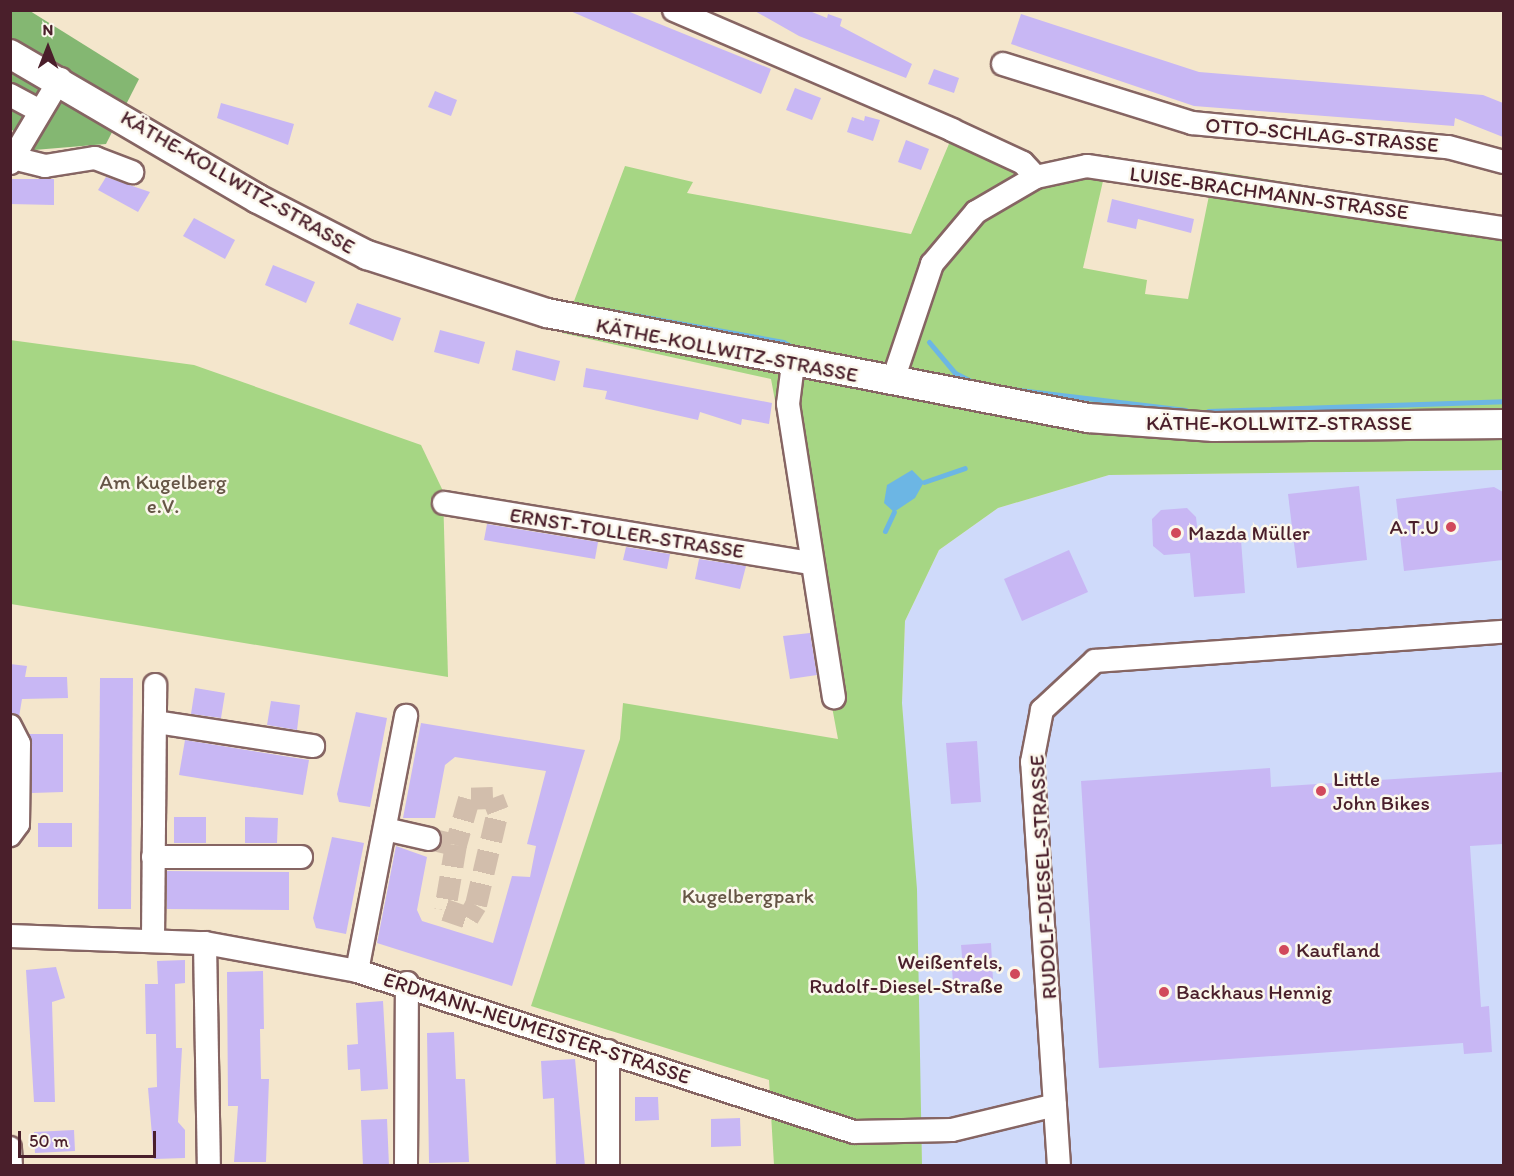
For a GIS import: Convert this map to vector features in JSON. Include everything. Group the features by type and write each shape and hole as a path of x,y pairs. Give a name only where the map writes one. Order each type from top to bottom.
{"main road":[{"name":"KÄTHE-KOLLWITZ-STRASSE","path":"10,54 60,79 258,199 415,275 547,313 1029,410 1143,423 1503,424"}],"street":[{"path":"674,10 1023,162 1036,177"},
{"name":"OTTO-SCHLAG-STRASSE","path":"1003,64 1192,123 1448,147 1503,162"},
{"path":"60,79 12,160 45,166 108,159 132,172"},
{"path":"10,95 40,111"},
{"name":"LUISE-BRACHMANN-STRASSE","path":"892,383 932,264 976,212 1036,177 1087,166 1503,228"},
{"path":"793,364 788,404 809,562 834,697"},
{"name":"ERNST-TOLLER-STRASSE","path":"444,503 809,562"},
{"name":"RUDOLF-DIESEL-STRASSE","path":"1059,1166 1032,762 1042,710 1095,661 1503,632"},
{"path":"153,939 155,686"},
{"path":"357,971 406,716"},
{"path":"156,722 313,746"},
{"path":"10,726 20,744 18,824 10,835"},
{"path":"385,829 429,839"},
{"path":"153,857 301,857"},
{"name":"ERDMANN-NEUMEISTER-STRASSE","path":"10,936 153,939 205,943 357,971 407,983 854,1132 952,1130 1055,1105"},
{"path":"205,943 209,1166"},
{"path":"406,1166 403,1002 407,983"},
{"path":"608,1051 608,1166"},
{"path":"10,1148 11,1166"}],"shaded area":[{"path":"1503,470 1503,1165 922,1165 902,703 905,621 939,550 998,508 1109,475"}],"green space":[{"path":"11,11 30,11 139,79 106,144 34,150 11,129"},
{"name":"Kugelbergpark","path":"951,139 1011,171 1069,156 1109,155 1083,268 1147,280 1145,294 1188,299 1214,171 1503,216 1503,470 1109,475 998,508 939,550 905,621 902,703 917,889 922,1165 774,1165 769,1080 531,1006 620,739 623,703 838,739 771,379 562,333 625,166 693,182 687,193 911,234"},
{"name":"Am Kugelberg e.V.","path":"10,340 194,365 421,445 443,491 448,677 11,604"}],"water":[{"path":"912,470 924,482 915,498 894,512 884,503 887,485"}],"building":[{"path":"568,10 625,10 771,69 761,94"},
{"path":"753,10 807,10 827,18 828,14 842,19 840,26 912,64 906,78 799,36"},
{"path":"1021,14 1199,72 1483,95 1503,103 1503,137 1455,118 1454,126 1194,106 1011,44"},
{"path":"934,69 959,78 954,93 928,84"},
{"path":"795,88 821,98 812,120 786,110"},
{"path":"435,91 457,100 451,116 428,107"},
{"path":"221,103 294,124 288,145 217,118"},
{"path":"865,116 880,120 873,141 847,132 852,117 864,121"},
{"path":"906,140 929,149 921,170 898,162"},
{"path":"106,177 150,192 138,212 98,190"},
{"path":"10,179 54,179 54,205 10,204"},
{"path":"1112,199 1194,219 1191,233 1138,219 1136,229 1107,222"},
{"path":"194,218 235,240 225,259 183,236"},
{"path":"273,265 315,282 306,303 265,285"},
{"path":"357,303 401,318 393,341 349,324"},
{"path":"440,330 485,342 479,364 434,352"},
{"path":"516,350 560,361 555,381 512,370"},
{"path":"586,368 772,403 769,424 742,419 741,425 700,412 698,420 605,399 607,391 583,387"},
{"name":"A.T.U","path":"1359,486 1367,560 1297,568 1288,494"},
{"name":"A.T.U","path":"1494,487 1503,492 1503,560 1404,571 1396,499"},
{"path":"1187,508 1196,517 1199,543 1241,540 1245,593 1194,597 1190,553 1164,555 1153,546 1152,519 1161,510"},
{"path":"487,524 598,542 595,559 484,540"},
{"path":"626,547 670,554 667,569 623,560"},
{"path":"1069,550 1088,592 1022,621 1004,579"},
{"path":"699,559 746,566 740,589 695,579"},
{"path":"810,633 817,675 790,679 783,636"},
{"path":"10,664 27,666 25,677 67,677 68,698 22,699 19,717 10,713"},
{"path":"100,678 133,678 131,909 98,909"},
{"path":"195,688 225,693 221,718 191,714"},
{"path":"271,701 300,705 297,730 267,725"},
{"path":"356,712 387,718 370,807 339,802 337,794"},
{"path":"421,723 585,750 512,986 377,943 396,846 427,857 417,910 422,921 493,943 512,876 530,877 536,846 527,844 546,771 455,757 445,765 435,818 403,818"},
{"path":"29,734 63,734 63,792 32,793"},
{"path":"185,740 309,760 303,795 179,775"},
{"path":"977,741 981,802 951,804 946,743"},
{"name":"Kaufland","path":"1270,768 1271,787 1503,772 1503,844 1470,846 1481,1007 1489,1006 1492,1052 1464,1054 1463,1043 1099,1068 1081,781"},
{"path":"174,817 206,817 206,843 174,843"},
{"path":"245,817 278,818 277,843 245,843"},
{"path":"38,823 72,823 72,847 38,847"},
{"path":"332,837 364,843 346,934 316,928 313,918"},
{"path":"167,871 289,872 289,910 167,909"},
{"path":"991,943 993,980 953,983 952,968 963,967 961,945"},
{"path":"185,960 185,983 175,984 176,1048 182,1048 178,1122 185,1130 185,1158 154,1159 148,1088 157,1087 156,1034 146,1034 145,984 158,984 157,961"},
{"path":"56,967 65,998 52,1002 55,1102 34,1102 26,970"},
{"path":"263,971 264,1029 260,1029 261,1079 269,1079 266,1162 234,1162 238,1106 228,1106 227,972"},
{"path":"383,1001 388,1089 361,1091 360,1069 348,1070 347,1045 358,1044 356,1003"},
{"path":"454,1032 456,1079 465,1079 469,1162 429,1163 427,1033"},
{"path":"575,1059 585,1166 556,1166 554,1098 543,1099 541,1061"},
{"path":"635,1097 658,1097 659,1120 635,1121"},
{"path":"740,1118 741,1146 711,1147 711,1119"},
{"path":"387,1119 389,1166 363,1166 361,1120"},
{"path":"74,1130 75,1151 35,1153 34,1132"}],"waterway":[{"path":"606,310 783,342 796,349"},
{"path":"929,342 955,373 977,384"},
{"path":"1012,389 1186,410"},
{"path":"1208,411 1504,401"},
{"path":"924,482 965,468"},
{"path":"885,531 894,512"}],"tunnel":[{"path":"429,839 456,845 445,910 468,918 476,905 498,811 493,798 469,799 456,845"}],"place":[{"name":"A.T.U","path":"1451,527"},
{"name":"Mazda Müller","path":"1176,533"},
{"name":"Little John Bikes","path":"1321,791"},
{"name":"Kaufland","path":"1284,950"},
{"name":"Weißenfels, Rudolf-Diesel-Straße","path":"1015,974"},
{"name":"Backhaus Hennig","path":"1164,992"}]}
